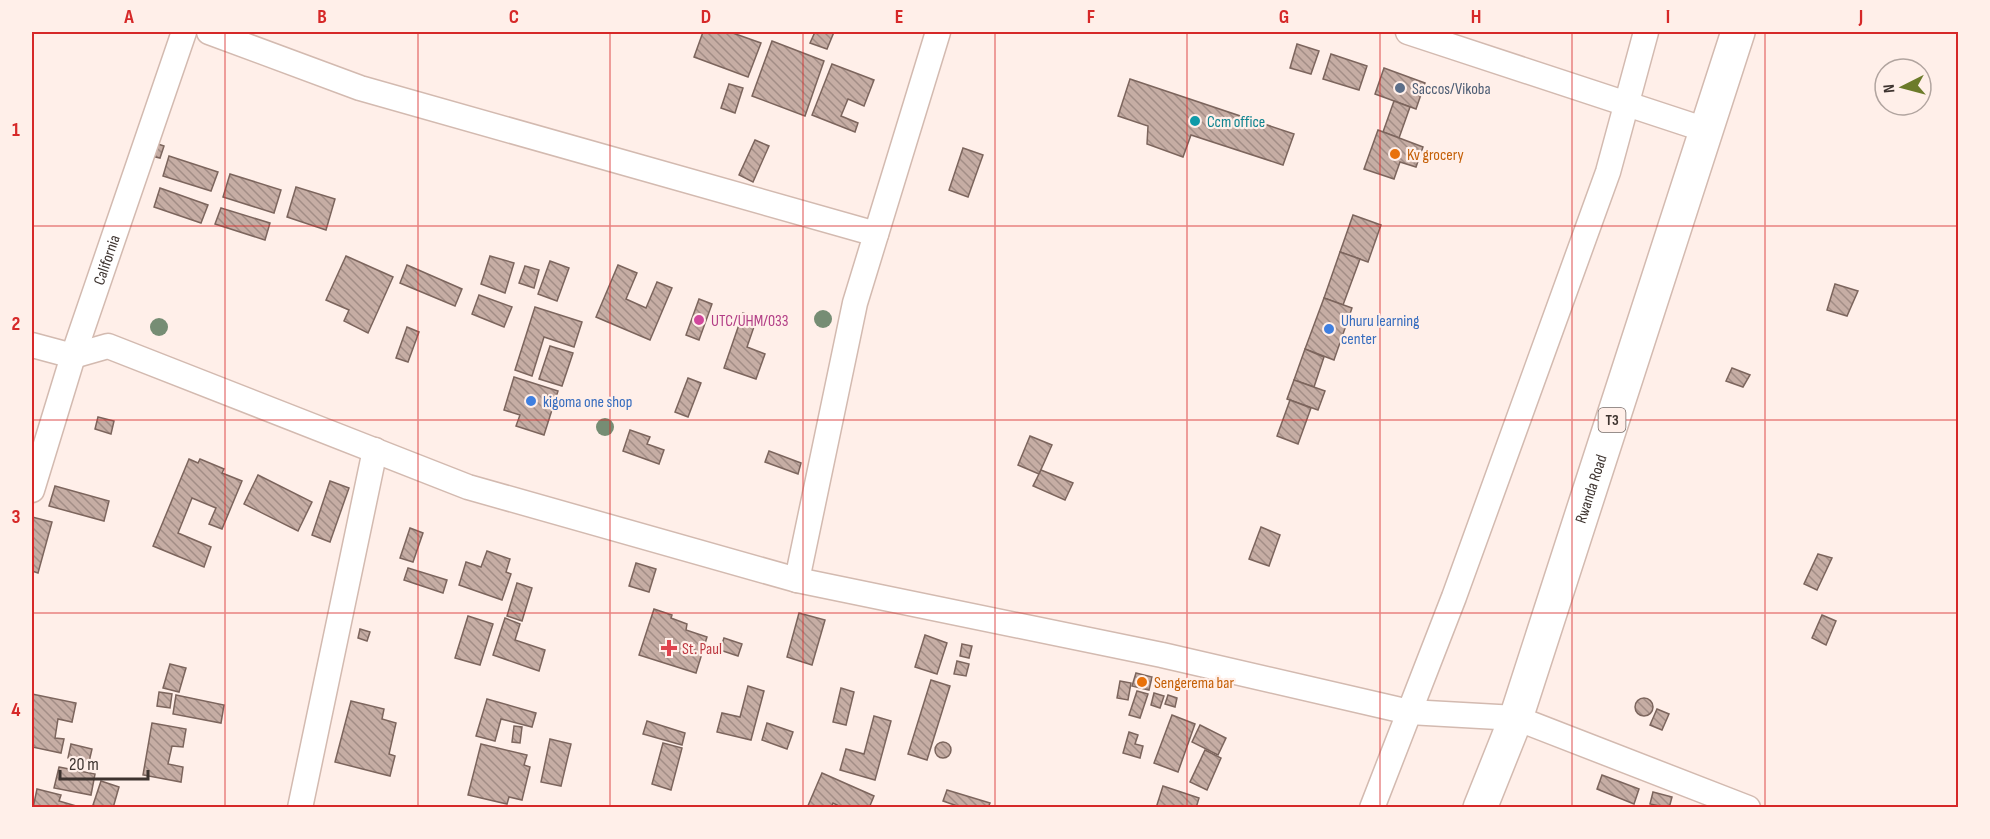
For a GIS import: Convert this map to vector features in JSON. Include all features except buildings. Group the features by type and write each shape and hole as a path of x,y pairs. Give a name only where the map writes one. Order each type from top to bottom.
{"highway":[{"name":"Rwanda Road","path":"1480,807 1516,718 1738,32"}],"street":[{"name":"California","path":"32,490 73,356 184,32"},
{"path":"209,32 360,88 876,234"},
{"path":"796,580 855,303 939,32"},
{"path":"1408,32 1706,130"},
{"path":"1372,807 1454,597 1608,172 1646,32"},
{"path":"32,345 73,356 108,346 468,487 796,580 1162,655 1409,712 1516,718 1748,807"},
{"path":"300,807 375,450"}],"place":[{"name":"Saccos/Vikoba","path":"1400,88"},
{"name":"Ccm office","path":"1195,121"},
{"name":"Kv grocery","path":"1395,154"},
{"name":"UTC/UHM/033","path":"699,320"},
{"name":"Uhuru learning center","path":"1329,329"},
{"name":"kigoma one shop","path":"531,401"},
{"name":"St. Paul","path":"669,648"},
{"name":"Sengerema bar","path":"1142,682"}]}
